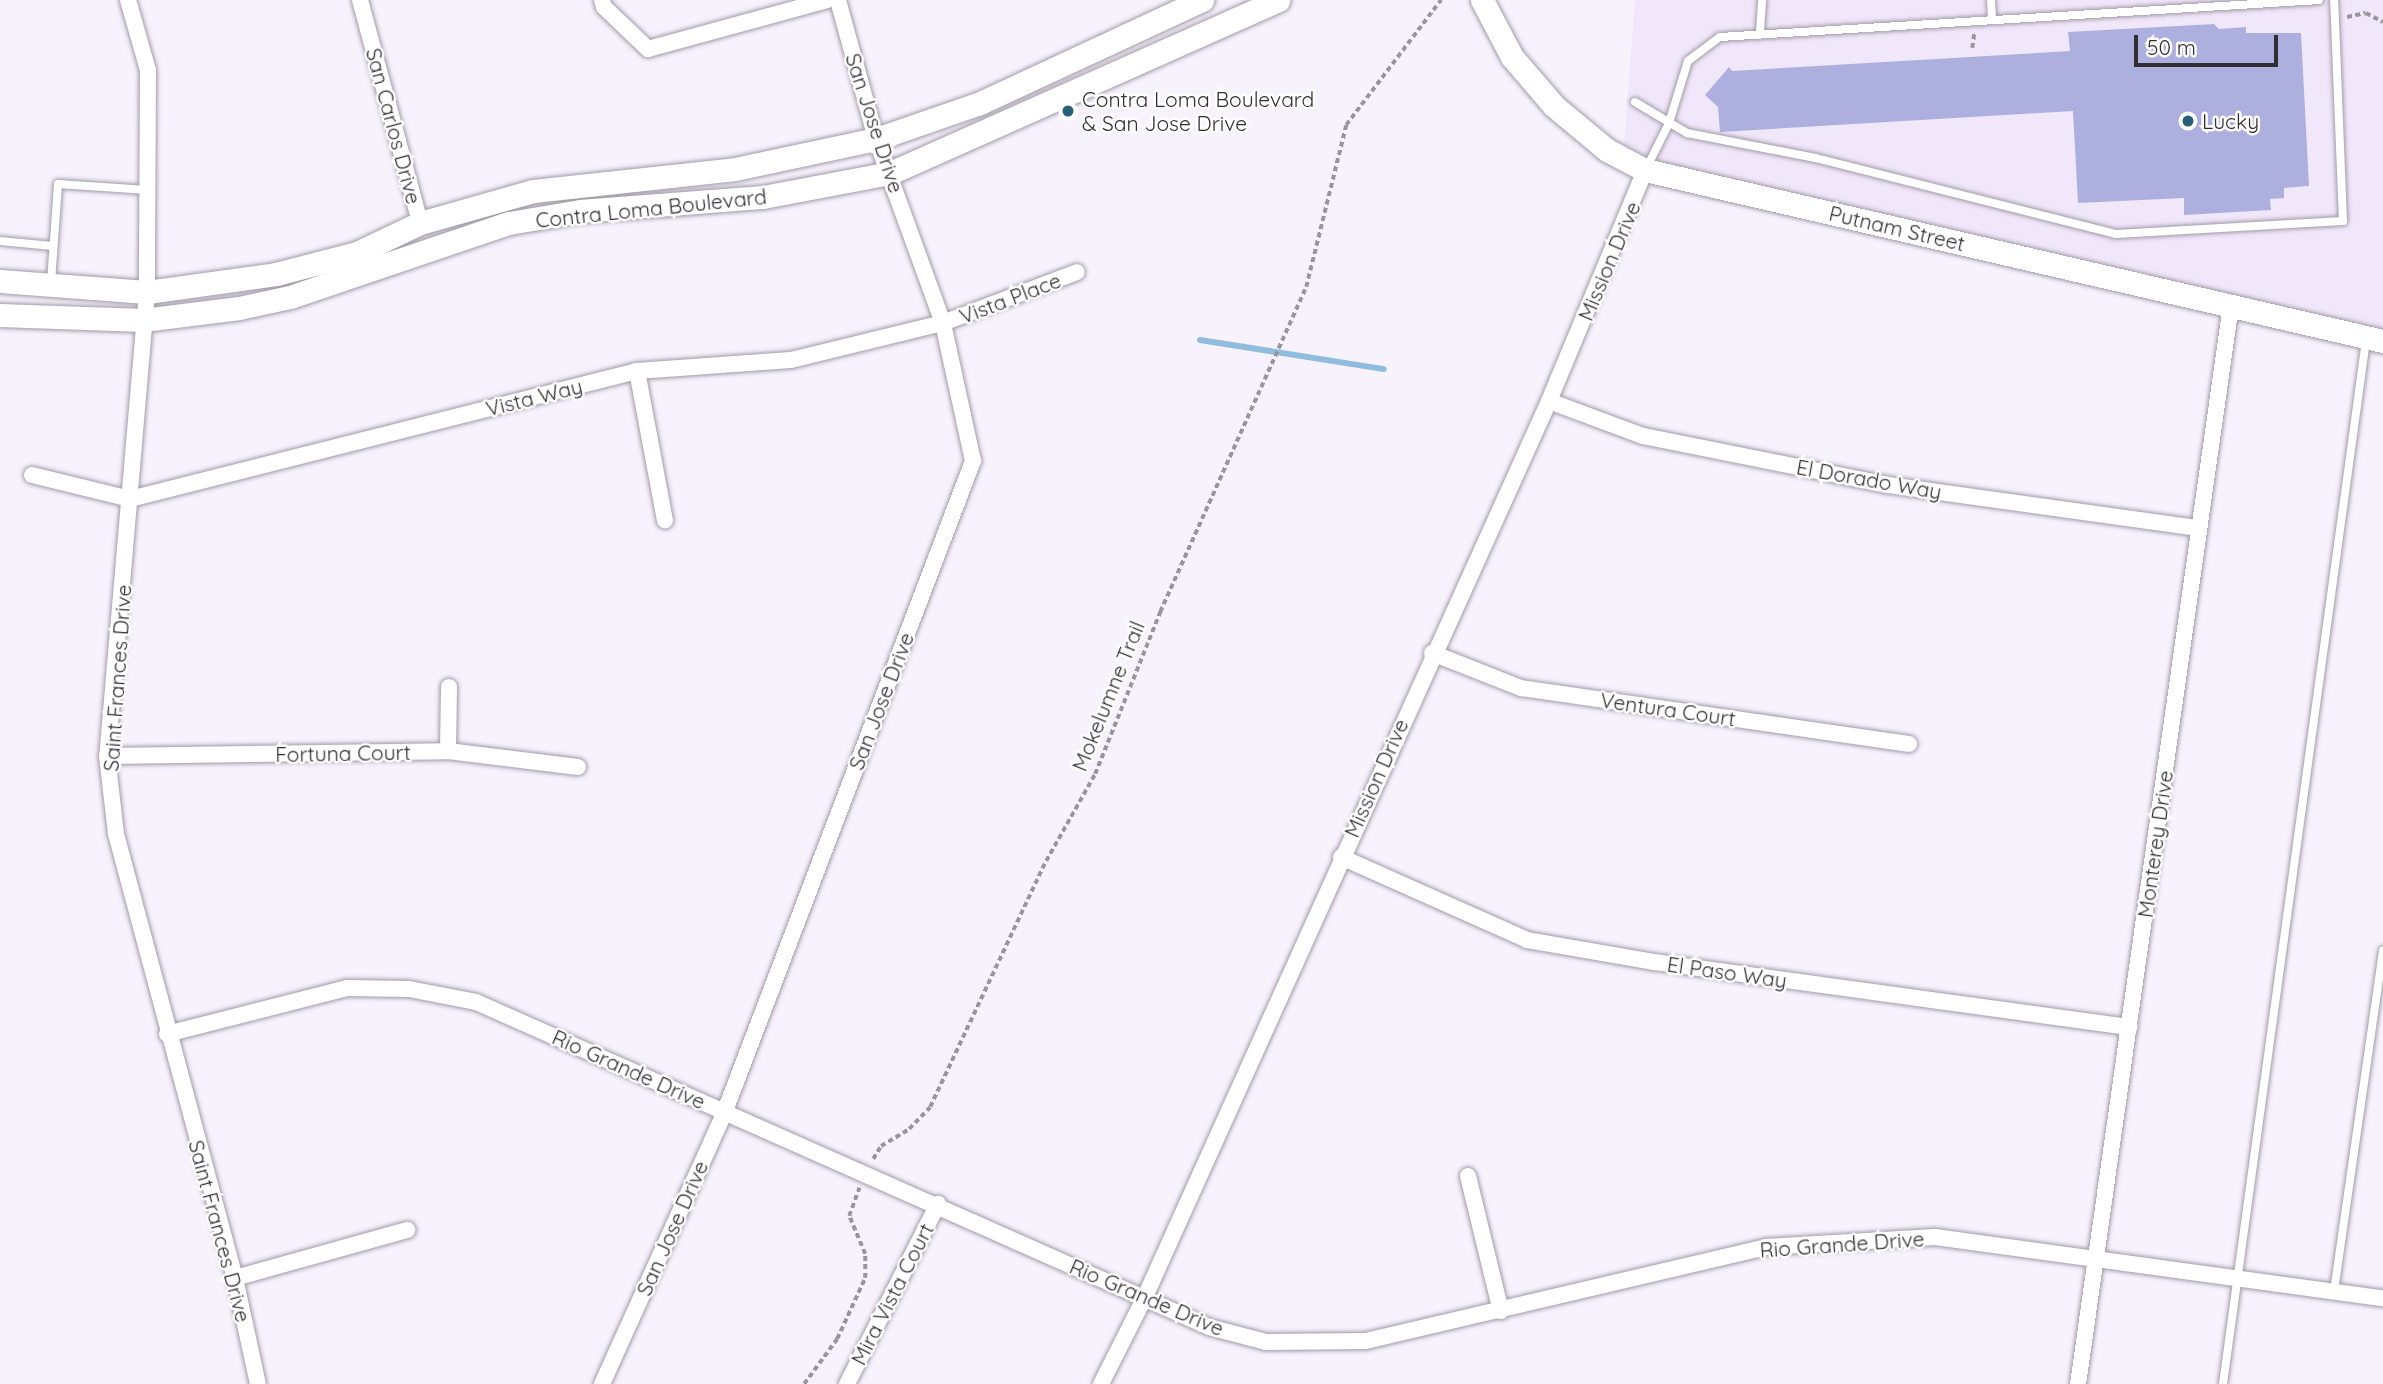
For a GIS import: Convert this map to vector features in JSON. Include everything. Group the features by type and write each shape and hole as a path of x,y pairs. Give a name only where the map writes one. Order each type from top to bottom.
{"main road":[{"name":"Contra Loma Boulevard","path":"0,281 147,292 275,274 357,253 420,223 533,191 735,169 876,139 980,103 1202,0"},
{"name":"Contra Loma Boulevard","path":"0,315 143,320 290,297 521,221 580,211 763,197 890,173 1278,0"},
{"name":"Putnam Street","path":"1482,0 1512,57 1554,106 1607,150 1645,170 2375,339"},
{"name":"San Carlos Drive","path":"420,223 430,252"}],"street":[{"name":"Saint Frances Drive","path":"128,0 148,70 147,292 107,756 116,834 167,1034 235,1278 258,1384"},
{"name":"San Carlos Drive","path":"360,0 420,223"},
{"path":"602,0 648,49 827,0"},
{"name":"San Jose Drive","path":"602,1384 726,1111 973,461 943,323 876,139 838,0"},
{"name":"Mission Drive","path":"1101,1384 1144,1299 1432,653 1549,401 1645,170"},
{"name":"Vista Place","path":"943,323 1077,272"},
{"name":"Monterey Drive","path":"2078,1384 2130,1027 2196,528 2231,305"},
{"name":"Vista Way","path":"130,499 637,370 791,360 943,323"},
{"path":"637,370 665,520"},
{"name":"El Dorado Way","path":"1549,401 1643,436 1888,485 2196,528"},
{"path":"32,475 130,499"},
{"name":"Ventura Court","path":"1432,653 1521,688 1909,744"},
{"path":"447,751 449,687"},
{"name":"Fortuna Court","path":"107,756 447,751 578,767"},
{"name":"El Paso Way","path":"1341,857 1527,940 1654,962 2130,1027"},
{"name":"Rio Grande Drive","path":"167,1034 347,988 409,989 476,1002 865,1175 938,1204 1209,1327 1266,1342 1366,1341 1766,1247 1935,1237 2383,1298"},
{"path":"1468,1176 1500,1311"},
{"name":"Mira Vista Court","path":"847,1384 938,1204"},
{"path":"235,1278 407,1230"}],"lane":[{"path":"1760,31 1762,0"},
{"path":"1991,0 1992,18"},
{"path":"1645,170 1670,122 1688,61 1701,47 1720,37 1760,31 2319,0"},
{"path":"1635,102 1687,133 1816,158 2116,234 2343,221 2334,0"},
{"path":"51,285 58,184 148,190"},
{"path":"0,241 53,246"},
{"path":"2223,1384 2375,339"},
{"path":"2334,1291 2383,951"}],"path":[{"name":"Mokelumne Trail","path":"804,1384 843,1329 865,1278 865,1255 849,1216 865,1175 881,1146 919,1120 942,1085 1046,861 1095,774 1165,600 1306,287 1346,125 1441,0"},
{"path":"2335,19 2366,13 2383,22"}],"shaded area":[{"path":"1635,0 2383,0 2383,341 1623,158"}],"building":[{"path":"2214,24 2219,29 2246,27 2246,33 2301,33 2309,186 2284,188 2284,198 2270,199 2271,210 2184,215 2184,198 2078,203 2073,111 1720,132 1718,107 1705,95 1729,67 1732,71 2070,51 2068,32"}],"waterway":[{"path":"1200,340 1384,369"}],"place":[{"name":"Contra Loma Boulevard & San Jose Drive","path":"1068,111"},
{"name":"Lucky","path":"2188,121"}]}
